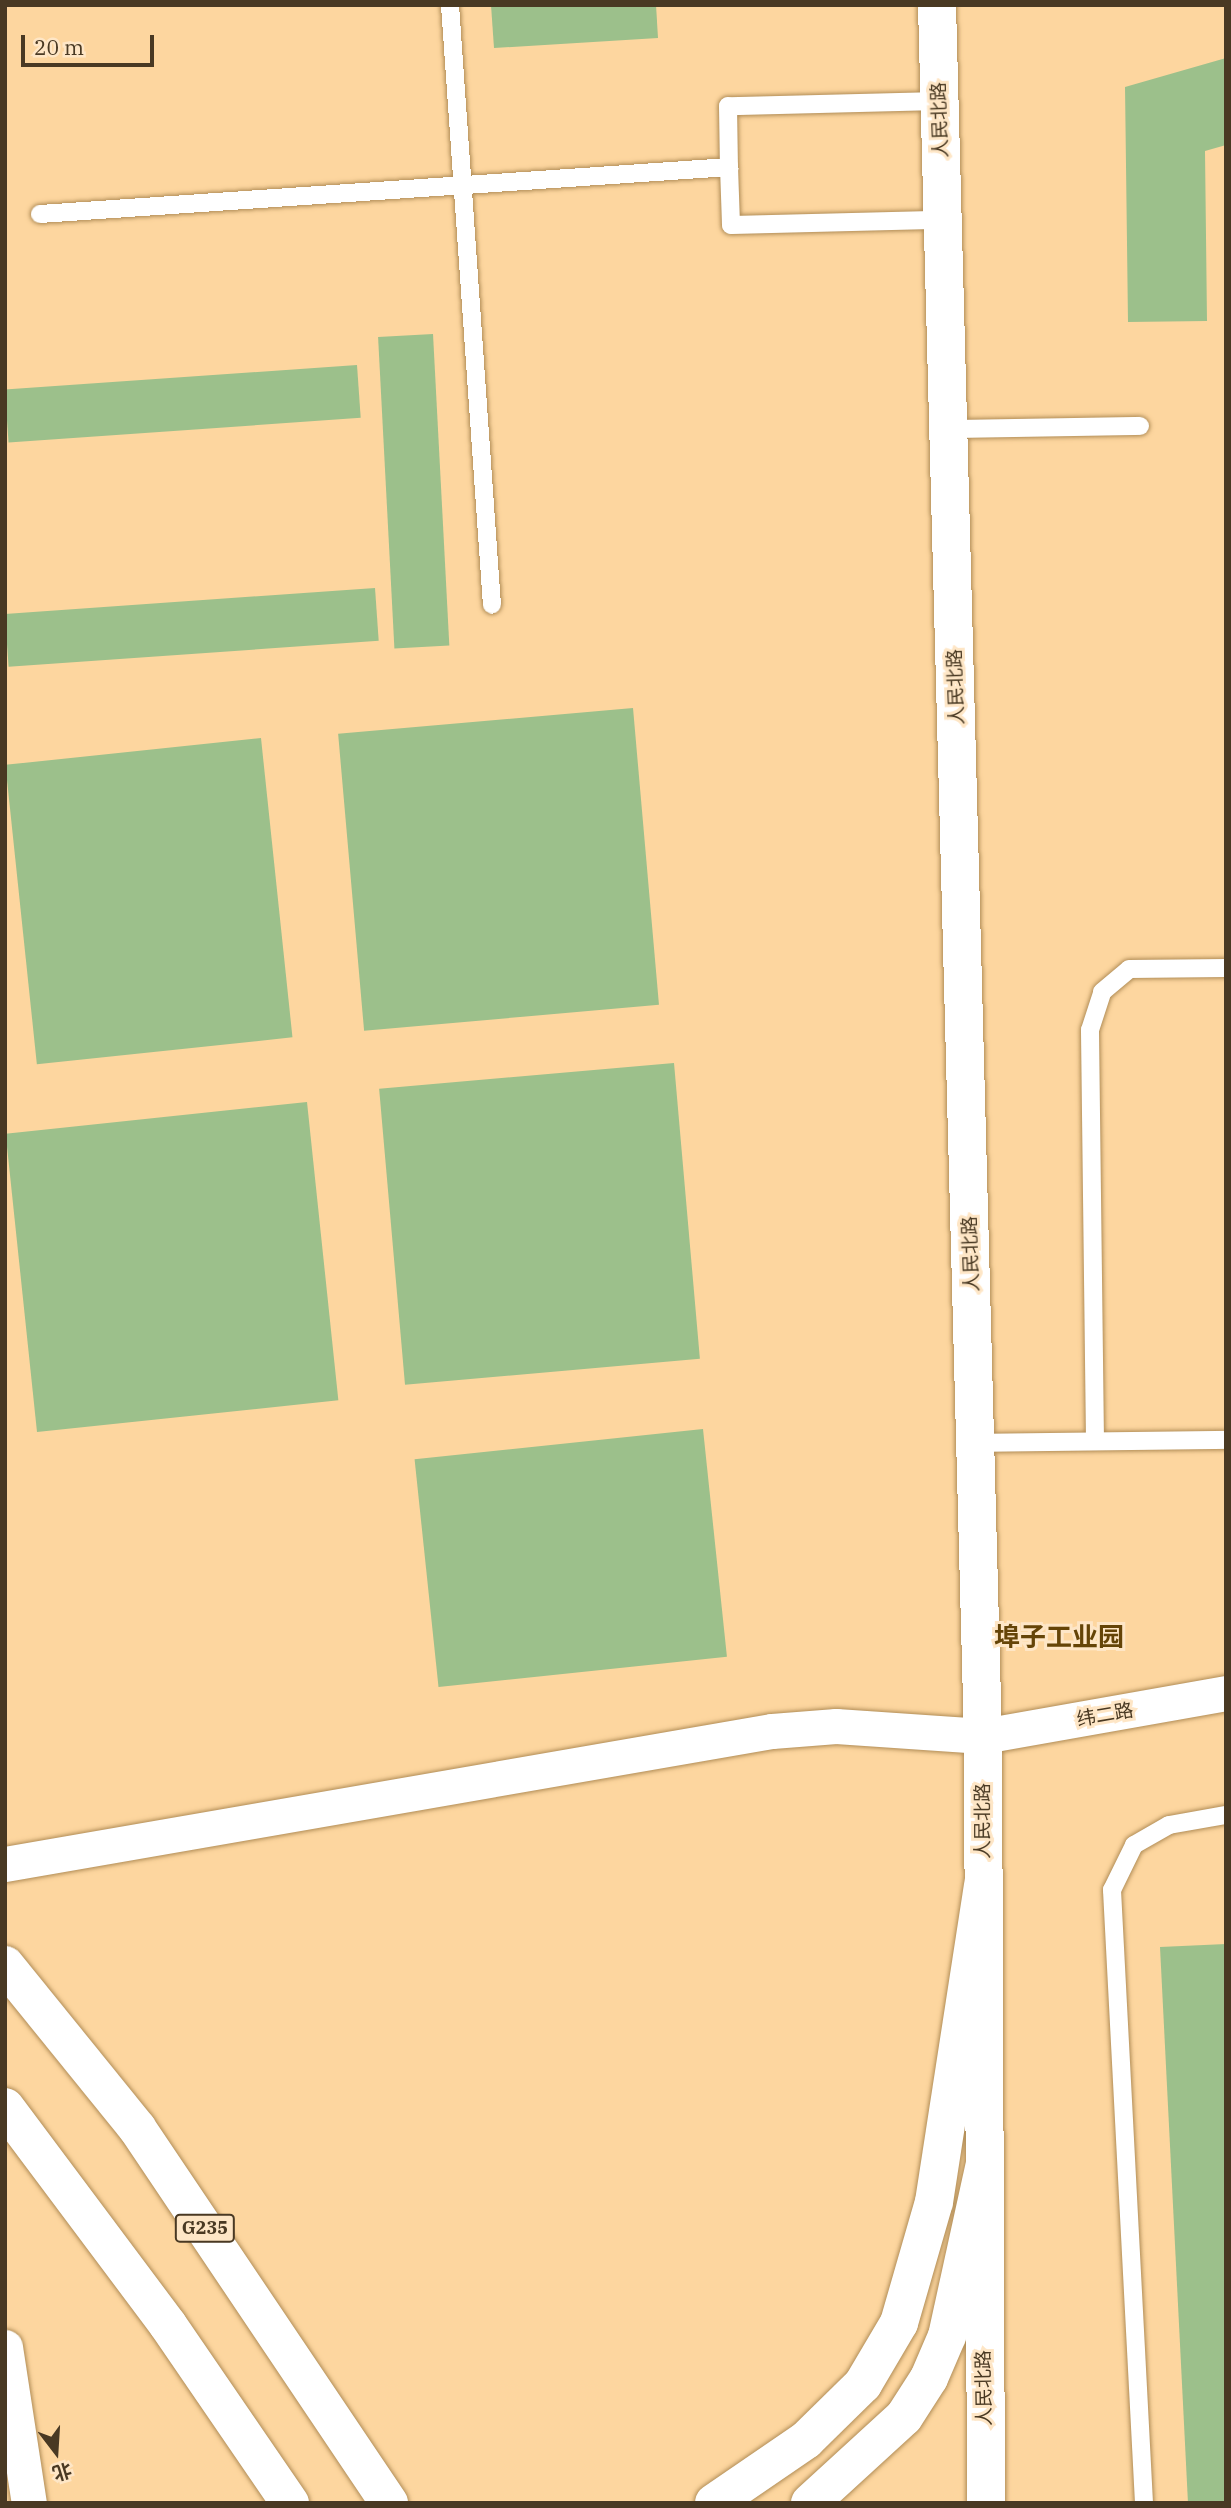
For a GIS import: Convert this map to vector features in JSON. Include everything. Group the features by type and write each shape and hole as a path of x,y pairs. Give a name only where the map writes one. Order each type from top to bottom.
{"main road":[{"name":"人民北路","path":"937,5 983,1737 986,2503"},
{"path":"714,2503 806,2440 863,2384 899,2323 934,2202 983,1886"},
{"name":"G235","path":"5,1965 137,2128 390,2499"},
{"path":"5,2108 168,2325 290,2503"},
{"path":"810,2503 904,2417 929,2378 947,2336 984,2168"}],"street":[{"name":"纬二路","path":"5,1864 772,1731 836,1726 983,1737 1226,1693"},
{"path":"6,2349 29,2503"}],"lane":[{"path":"450,5 492,605"},
{"path":"940,101 727,106 730,225 943,220"},
{"path":"40,214 729,167"},
{"path":"949,429 1140,426"},
{"path":"1095,1441 1090,1030 1102,992 1129,969 1226,968"},
{"path":"976,1443 1226,1440"},
{"path":"1144,2503 1112,1890 1134,1845 1169,1825 1226,1815"}],"building":[{"path":"491,5 656,5 658,38 494,48"},
{"path":"1226,58 1226,145 1205,151 1207,321 1128,322 1125,87"},
{"path":"433,334 449,646 394,648 378,337"},
{"path":"357,365 361,418 9,442 5,390"},
{"path":"375,588 379,641 9,667 5,614"},
{"path":"633,708 659,1005 364,1031 338,734"},
{"path":"261,738 292,1037 37,1064 5,765"},
{"path":"674,1063 700,1359 405,1385 379,1089"},
{"path":"307,1102 338,1400 37,1432 6,1134"},
{"path":"703,1429 727,1657 439,1687 415,1459"},
{"path":"1226,1944 1226,2503 1188,2503 1160,1947"}],"district":[{"name":"埠子工业园","path":"1059,1637"}]}
